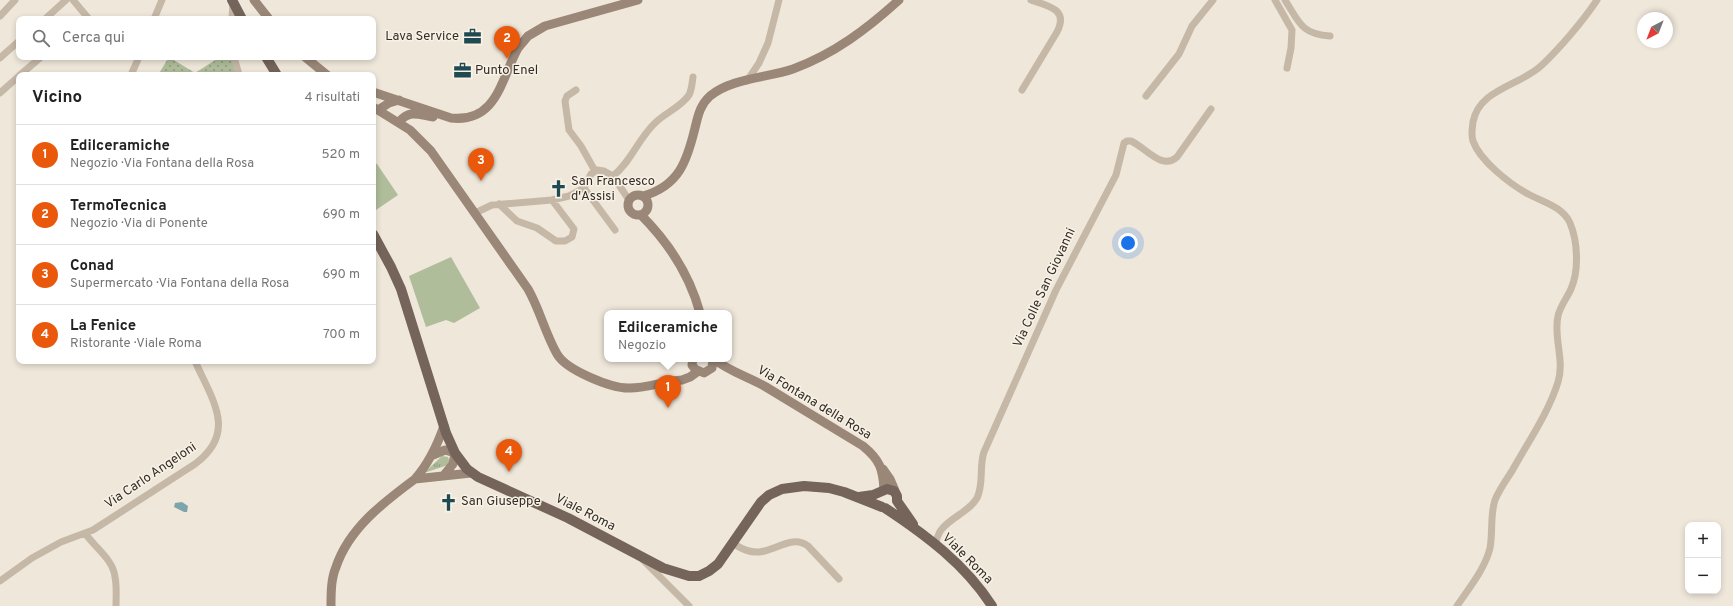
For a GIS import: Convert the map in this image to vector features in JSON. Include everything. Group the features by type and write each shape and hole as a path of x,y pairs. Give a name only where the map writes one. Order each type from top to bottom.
{"main road":[{"path":"254,0 267,16"},
{"path":"376,93 454,119 476,115 485,111 496,96 520,45 534,32 549,25 638,0"},
{"path":"665,187 635,197 628,206 631,213 645,210 680,172 687,160 699,110 705,101 719,90 788,70 832,52 869,27 899,0"},
{"path":"233,1 240,16"},
{"path":"268,60 275,72"},
{"path":"309,60 323,72"},
{"path":"376,108 399,100"},
{"path":"376,109 399,122 413,133 431,151 532,296 555,350 565,364 577,371 620,387 634,388 673,380 686,373 694,365"},
{"path":"399,122 404,117 412,113 434,118 443,116"},
{"path":"635,197 645,210 649,223 680,265 694,292 699,310"},
{"name":"Viale Roma","path":"376,240 401,289 444,426 455,453 471,473 554,511 637,555 685,576 705,574 714,568 761,502 777,491 794,487 816,487 844,492 884,508 935,544 967,574 992,606"},
{"path":"707,372 712,368 713,362"},
{"name":"Via Fontana della Rosa","path":"718,362 729,370 759,383 852,438 866,449 881,466 890,479 896,497"},
{"name":"Via Fontana della Rosa","path":"694,365 707,372 729,370"},
{"path":"331,606 333,575 338,560 348,542 379,508 415,479 433,455 444,426"},
{"path":"433,455 445,450 455,453 453,464 444,475"},
{"path":"857,498 873,495 882,490 890,489 896,497 892,508 884,508 878,499 882,490 881,466"},
{"path":"415,479 471,473"},
{"name":"Viale Roma","path":"896,497 920,533"}],"street":[{"path":"0,16 15,0"},
{"path":"48,16 66,0"},
{"path":"73,0 85,16"},
{"path":"155,16 162,0"},
{"path":"747,81 759,63 768,43 779,0"},
{"path":"1022,90 1057,32 1061,22 1059,14 1055,9 1031,0"},
{"path":"1146,96 1179,54 1192,26 1213,0"},
{"path":"1275,0 1292,30 1288,68"},
{"path":"1285,0 1304,28 1316,34 1330,36"},
{"path":"1457,606 1487,557 1496,499 1544,416 1559,381 1561,364 1557,319 1560,309 1572,285 1576,270 1574,237 1567,218 1558,210 1513,184 1488,162 1473,141 1473,120 1477,110 1488,97 1530,74 1545,62 1582,20 1597,0"},
{"path":"232,16 233,1"},
{"path":"0,58 16,44"},
{"path":"24,72 38,60"},
{"path":"132,72 138,60"},
{"path":"235,60 237,72"},
{"path":"613,176 624,166 637,145 651,128 687,97 691,90 693,77"},
{"path":"0,93 16,79"},
{"path":"576,90 568,96 565,101 569,130 581,146 595,171"},
{"name":"Via Colle San Giovanni","path":"935,544 943,528 970,506 977,497 984,452 1056,290 1116,175 1124,143 1131,141 1161,160 1167,162 1172,161 1211,109"},
{"path":"475,213 488,206 499,204 552,200 569,196 584,188 590,176 595,171 604,171 613,176 623,190 635,197"},
{"path":"584,188 615,230"},
{"path":"499,204 519,222 536,228 554,240 562,242 572,237 574,229 552,200"},
{"name":"Via Carlo Angeloni","path":"0,581 32,558 61,542 85,533 195,464 205,456 212,447 219,431 219,420 196,364"},
{"path":"85,533 108,561 114,571 116,580 116,606"},
{"path":"732,543 748,551 759,552 790,542 802,542 808,546 839,579"},
{"path":"637,555 689,606"}],"green space":[{"path":"167,60 174,60 193,72 160,72"},
{"path":"215,60 233,60 235,72 197,72"},
{"path":"376,164 377,164 398,195 376,210"},
{"path":"451,257 480,308 454,323 446,320 426,327 409,276"},
{"path":"442,456 448,457 450,462 448,465 424,473"}],"water":[{"path":"182,502 188,506 187,512 174,507 175,503"}],"place":[{"name":"Lava Service","path":"472,37"},
{"name":"TermoTecnica","path":"507,59"},
{"name":"Punto Enel","path":"462,71"},
{"name":"Conad","path":"481,181"},
{"name":"San Francesco d'Assisi","path":"558,189"},
{"name":"Edilceramiche","path":"668,408"},
{"name":"La Fenice","path":"509,472"},
{"name":"San Giuseppe","path":"448,502"}]}
